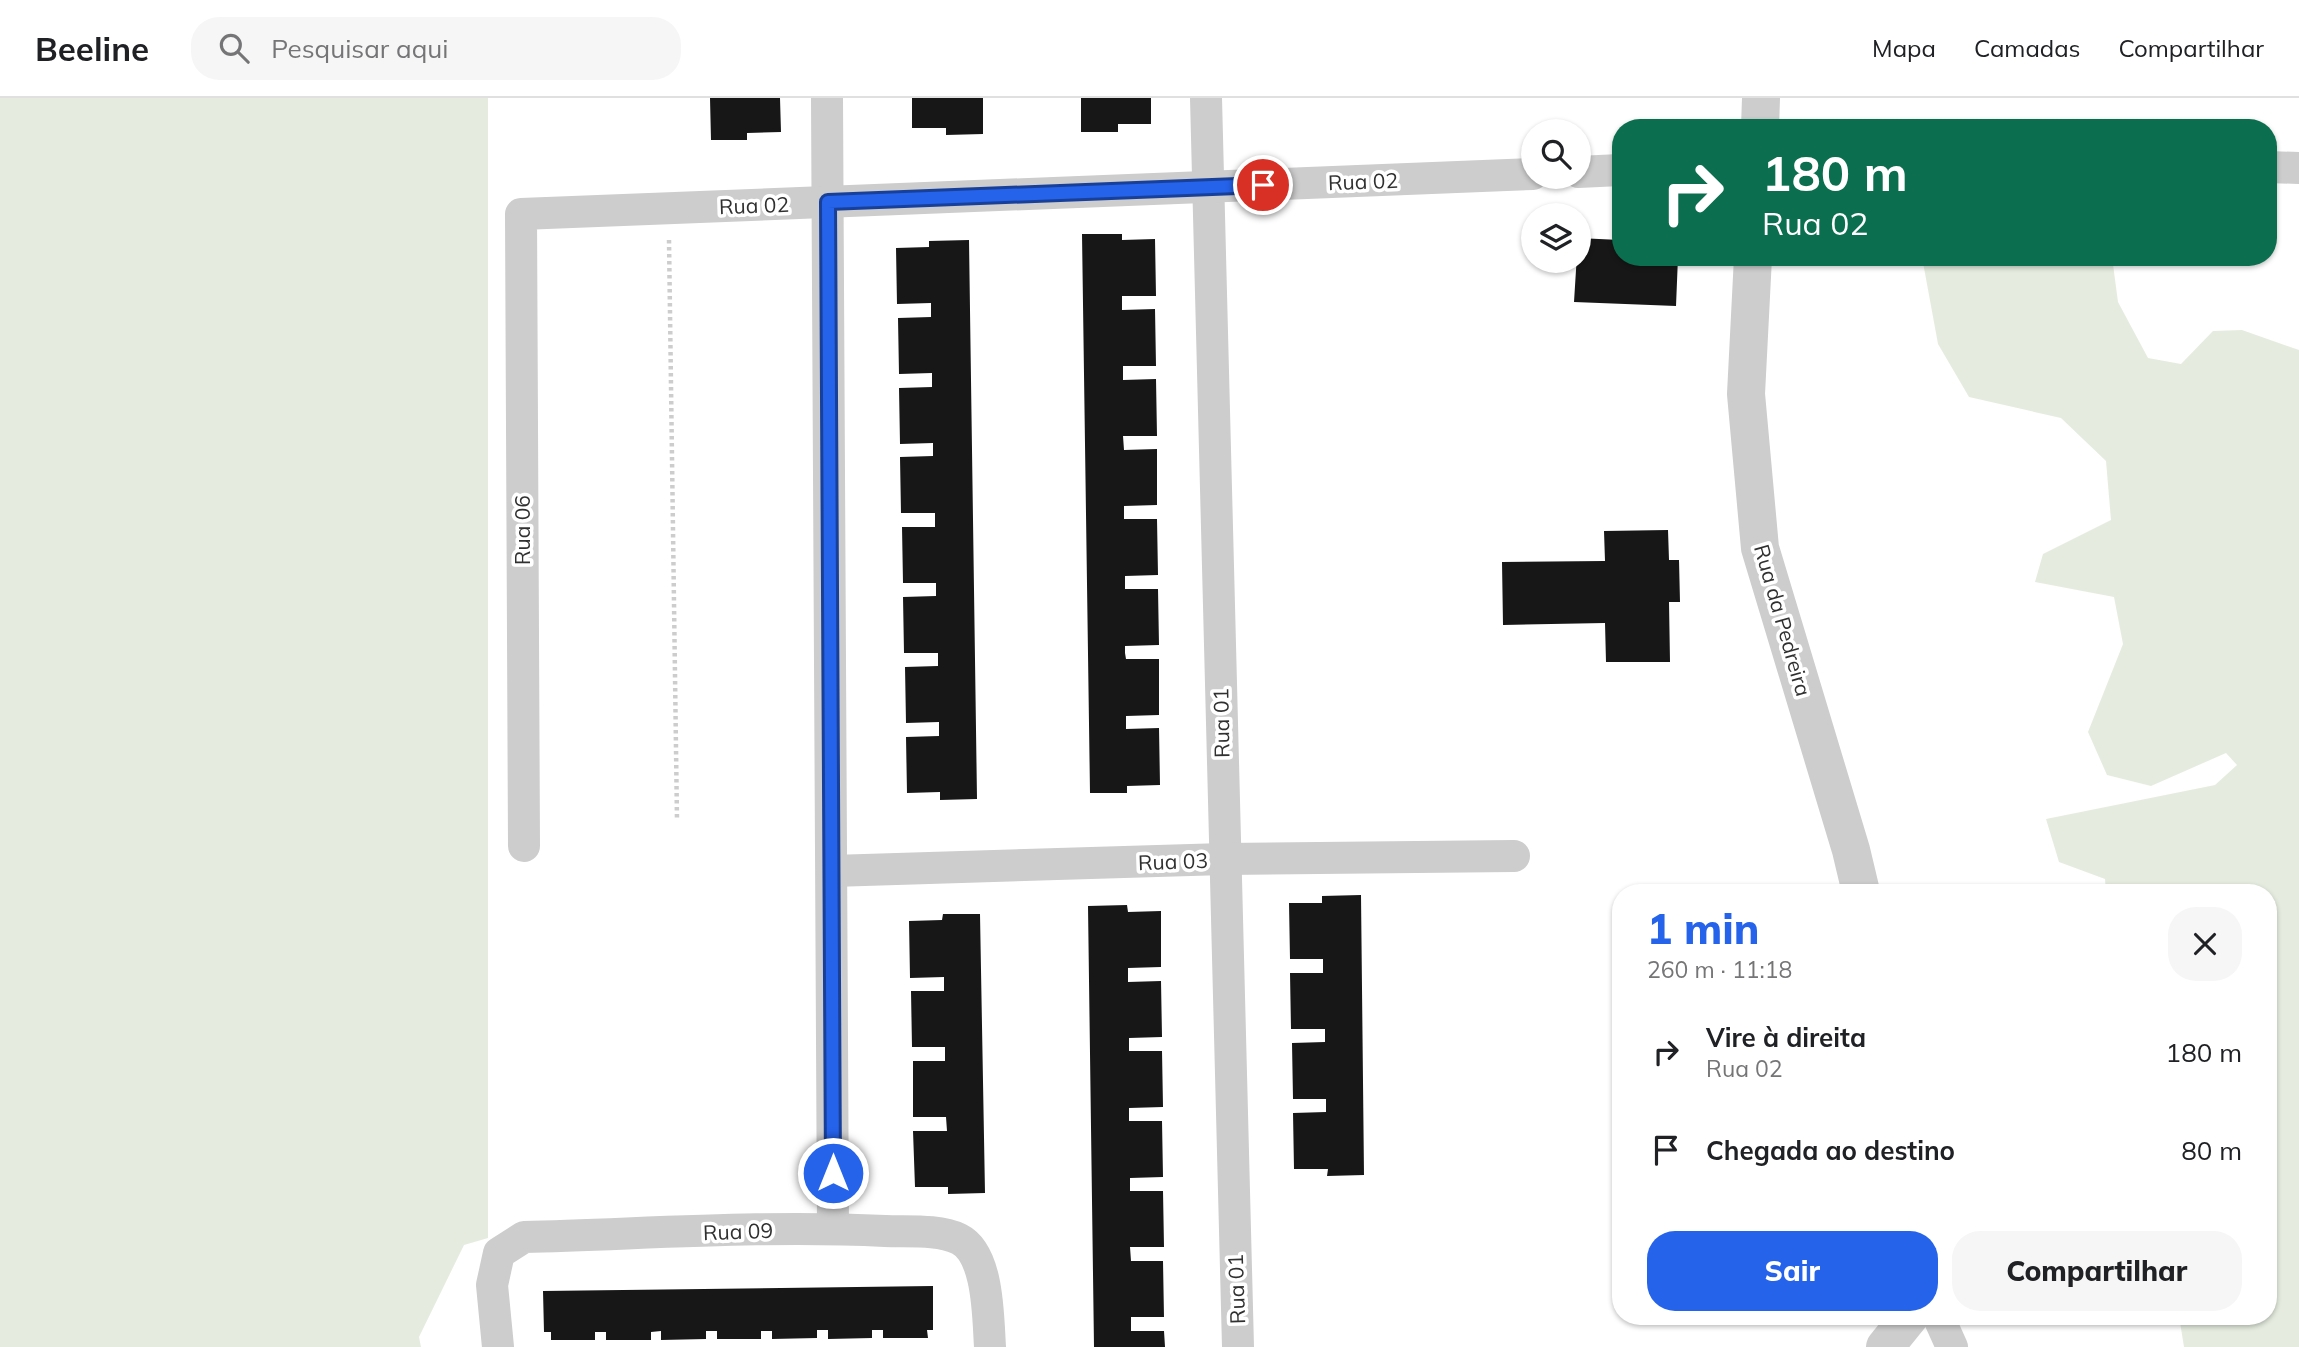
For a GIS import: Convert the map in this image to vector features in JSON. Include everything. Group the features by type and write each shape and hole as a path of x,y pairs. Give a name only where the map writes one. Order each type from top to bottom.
{"street":[{"path":"827,98 833,1228"},
{"name":"Rua 01","path":"1206,98 1238,1347"},
{"path":"1760,119 1761,98"},
{"path":"2277,167 2299,168"},
{"path":"1591,171 1612,170"},
{"name":"Rua 02","path":"521,214 1521,174"},
{"name":"Rua 06","path":"521,214 524,846"},
{"name":"Rua da Pedreira","path":"1753,266 1746,394 1760,548 1852,850 1859,884"},
{"name":"Rua 03","path":"832,870 1224,859 1514,856"},
{"name":"Rua 09","path":"498,1347 492,1285 499,1253 524,1237 833,1228 933,1233 959,1239 971,1250 981,1268 990,1347"},
{"path":"1885,1347 1903,1325"},
{"path":"1942,1325 1951,1347"}],"path":[{"path":"668,208 677,820"}],"shaded area":[{"path":"0,98 488,98 488,1238 464,1245 419,1337 421,1347 0,1347"},
{"path":"1924,266 2113,266 2118,302 2148,358 2181,364 2213,331 2242,330 2299,350 2299,1347 2184,1347 2180,1325 2277,1325 2277,884 2105,884 2105,879 2059,862 2046,819 2215,785 2237,765 2226,753 2151,786 2107,775 2088,732 2123,644 2114,597 2035,582 2043,554 2111,520 2106,461 2061,418 1969,397 1938,344"}],"building":[{"path":"710,98 780,98 781,132 747,133 747,140 711,140"},
{"path":"912,98 983,98 983,134 946,135 946,128 912,128"},
{"path":"1081,98 1151,98 1151,124 1118,124 1118,132 1081,132"},
{"path":"1082,234 1122,234 1122,240 1155,239 1156,296 1122,296 1122,310 1155,309 1156,366 1123,366 1123,380 1156,379 1157,436 1123,436 1124,450 1157,449 1157,505 1124,506 1124,519 1157,519 1158,575 1125,576 1125,589 1158,589 1159,645 1125,646 1125,653 1126,659 1159,659 1159,715 1126,716 1126,729 1159,728 1160,785 1127,786 1127,793 1090,793"},
{"path":"1591,239 1612,240 1612,266 1678,266 1676,306 1574,302 1576,273 1591,273"},
{"path":"969,240 977,799 940,800 940,792 907,793 906,737 939,736 939,722 906,723 905,667 938,666 938,653 904,653 903,597 936,596 936,583 903,583 902,527 935,527 935,513 901,513 900,457 933,456 933,443 900,444 899,388 932,387 932,373 899,374 898,318 931,317 931,303 897,304 896,248 929,247 929,241"},
{"path":"1668,530 1669,560 1679,560 1680,602 1669,602 1670,662 1606,662 1605,623 1503,625 1502,562 1605,561 1604,531"},
{"path":"1361,895 1364,1175 1327,1176 1328,1169 1294,1169 1293,1113 1326,1112 1326,1099 1293,1099 1292,1043 1325,1042 1325,1029 1291,1029 1290,973 1323,973 1323,959 1290,959 1289,903 1322,903 1322,896"},
{"path":"1127,905 1128,912 1161,911 1161,967 1128,968 1128,982 1161,981 1162,1037 1129,1038 1129,1051 1162,1051 1163,1107 1129,1108 1129,1121 1162,1121 1163,1177 1130,1178 1130,1191 1163,1191 1164,1247 1130,1247 1131,1261 1163,1261 1164,1317 1131,1317 1131,1331 1164,1331 1165,1347 1094,1347 1088,906"},
{"path":"943,914 980,914 985,1193 948,1194 948,1187 915,1187 913,1131 947,1131 946,1117 913,1117 913,1061 945,1061 945,1047 912,1047 911,991 944,991 944,977 910,978 909,921 942,920"},
{"path":"933,1286 933,1330 927,1330 928,1338 883,1338 883,1330 872,1330 872,1338 828,1339 828,1330 817,1330 817,1338 772,1339 772,1331 761,1331 761,1339 717,1339 717,1331 706,1331 706,1339 661,1340 661,1331 651,1332 651,1340 606,1340 606,1332 595,1332 595,1340 551,1340 551,1332 544,1332 543,1291"}],"route":[{"path":"833,1173 828,202 1263,185"}]}
